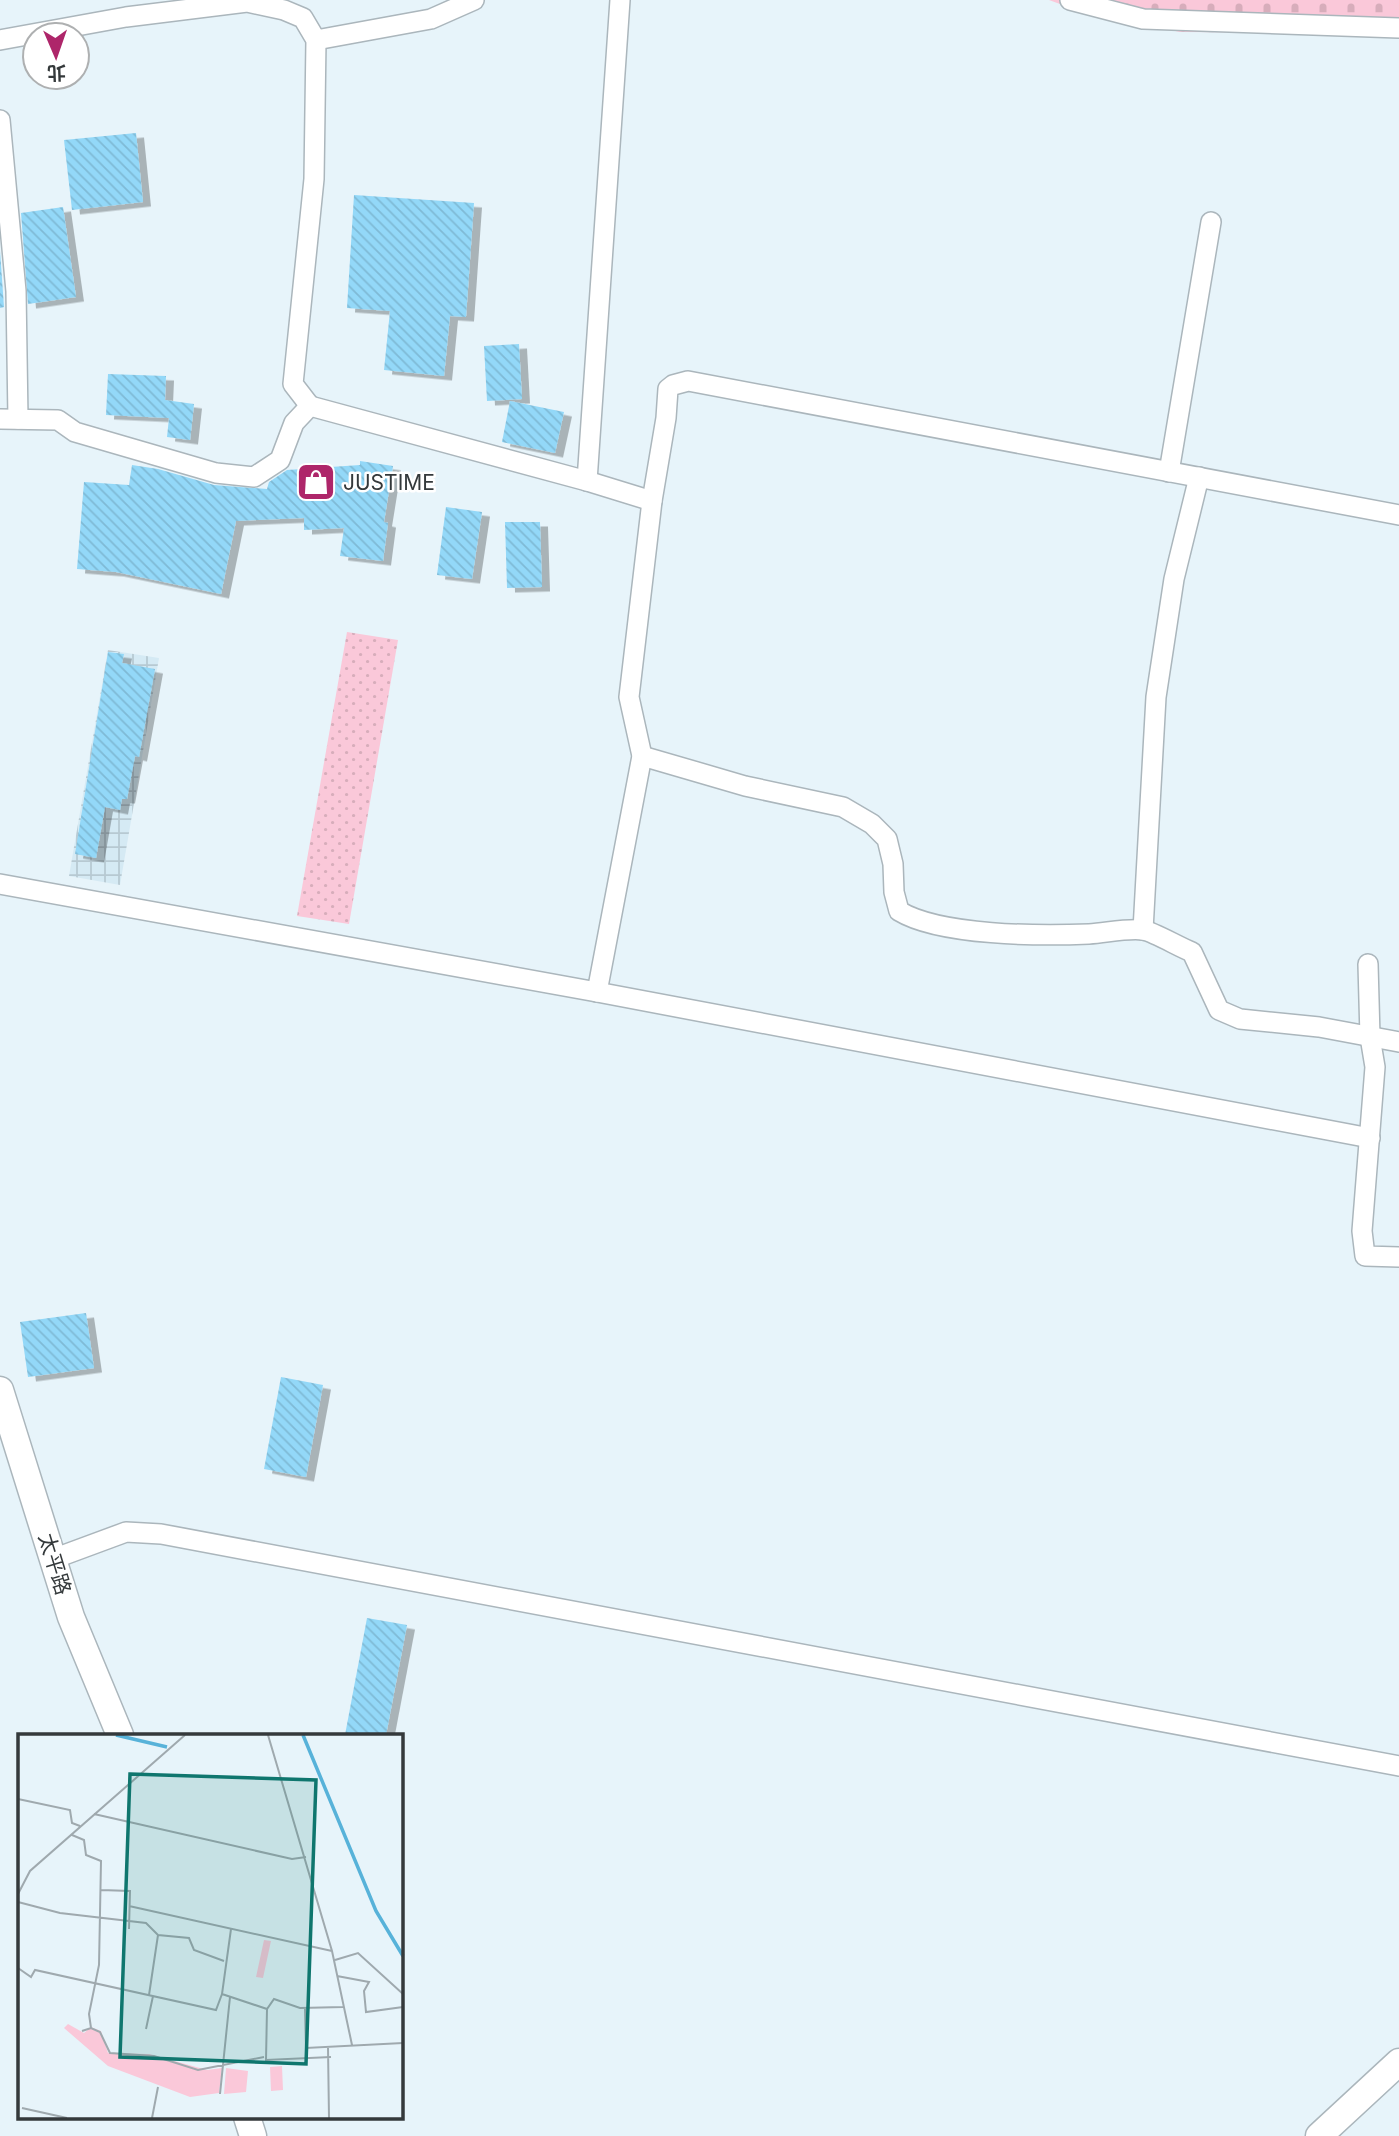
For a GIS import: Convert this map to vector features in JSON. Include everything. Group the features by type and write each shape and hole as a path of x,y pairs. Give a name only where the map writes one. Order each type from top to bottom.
{"street":[{"path":"316,40 430,19 474,0"},
{"path":"587,481 620,0"},
{"path":"1070,0 1143,19 1399,28"},
{"path":"0,40 126,17 247,2 284,10 303,18 316,40 314,178 293,384 310,406 652,501"},
{"path":"0,120 16,291 9,419 58,420 75,432 216,472 254,477 280,460 294,423 310,406"},
{"path":"1169,472 1211,222"},
{"path":"597,992 642,756 629,697 652,501 666,418 668,389 673,385 688,381 1399,515"},
{"path":"1143,930 1156,697 1174,579 1199,477"},
{"path":"642,756 745,786 844,807 872,824 887,839 899,911 909,917 985,931 1036,936 1143,930 1192,952 1219,1010 1240,1019 1319,1027 1399,1042"},
{"path":"0,884 597,992 1370,1138"},
{"path":"1368,964 1370,1037 1375,1067 1362,1231 1364,1256 1399,1257"},
{"name":"太平路","path":"0,1390 71,1617 120,1734"},
{"path":"53,1559 126,1532 161,1534 1399,1766"},
{"path":"1320,2136 1399,2062"},
{"path":"247,2118 253,2136"}],"shaded area":[{"path":"108,650 159,658 120,885 69,876"}],"green space":[{"path":"1049,0 1399,0 1399,33 1180,32 1079,11"},
{"path":"347,632 398,640 349,924 297,916"}],"building":[{"path":"136,133 143,202 72,210 64,140"},
{"path":"354,195 474,203 466,317 450,316 444,376 384,370 390,311 347,308"},
{"path":"63,207 76,297 28,304 21,213"},
{"path":"0,251 4,307 0,308"},
{"path":"519,344 522,399 487,401 484,346"},
{"path":"108,374 166,376 165,400 194,404 190,440 167,437 169,418 106,415"},
{"path":"510,401 564,412 555,453 502,442"},
{"path":"360,461 393,466 384,522 388,523 383,561 340,556 344,528 304,530 304,518 236,521 221,594 116,572 77,569 84,482 129,485 132,465 158,469 214,485 267,489 269,482 287,470 360,465"},
{"path":"446,507 482,512 472,579 437,575"},
{"path":"505,522 540,522 542,587 507,588"},
{"path":"108,652 124,654 122,663 155,669 139,757 135,756 127,799 122,799 120,810 105,807 96,858 75,854"},
{"path":"86,1313 94,1368 28,1377 20,1322"},
{"path":"281,1377 323,1385 306,1477 264,1469"},
{"path":"367,1618 407,1625 386,1734 345,1734"}],"place":[{"name":"JUSTIME","path":"316,482"}]}
